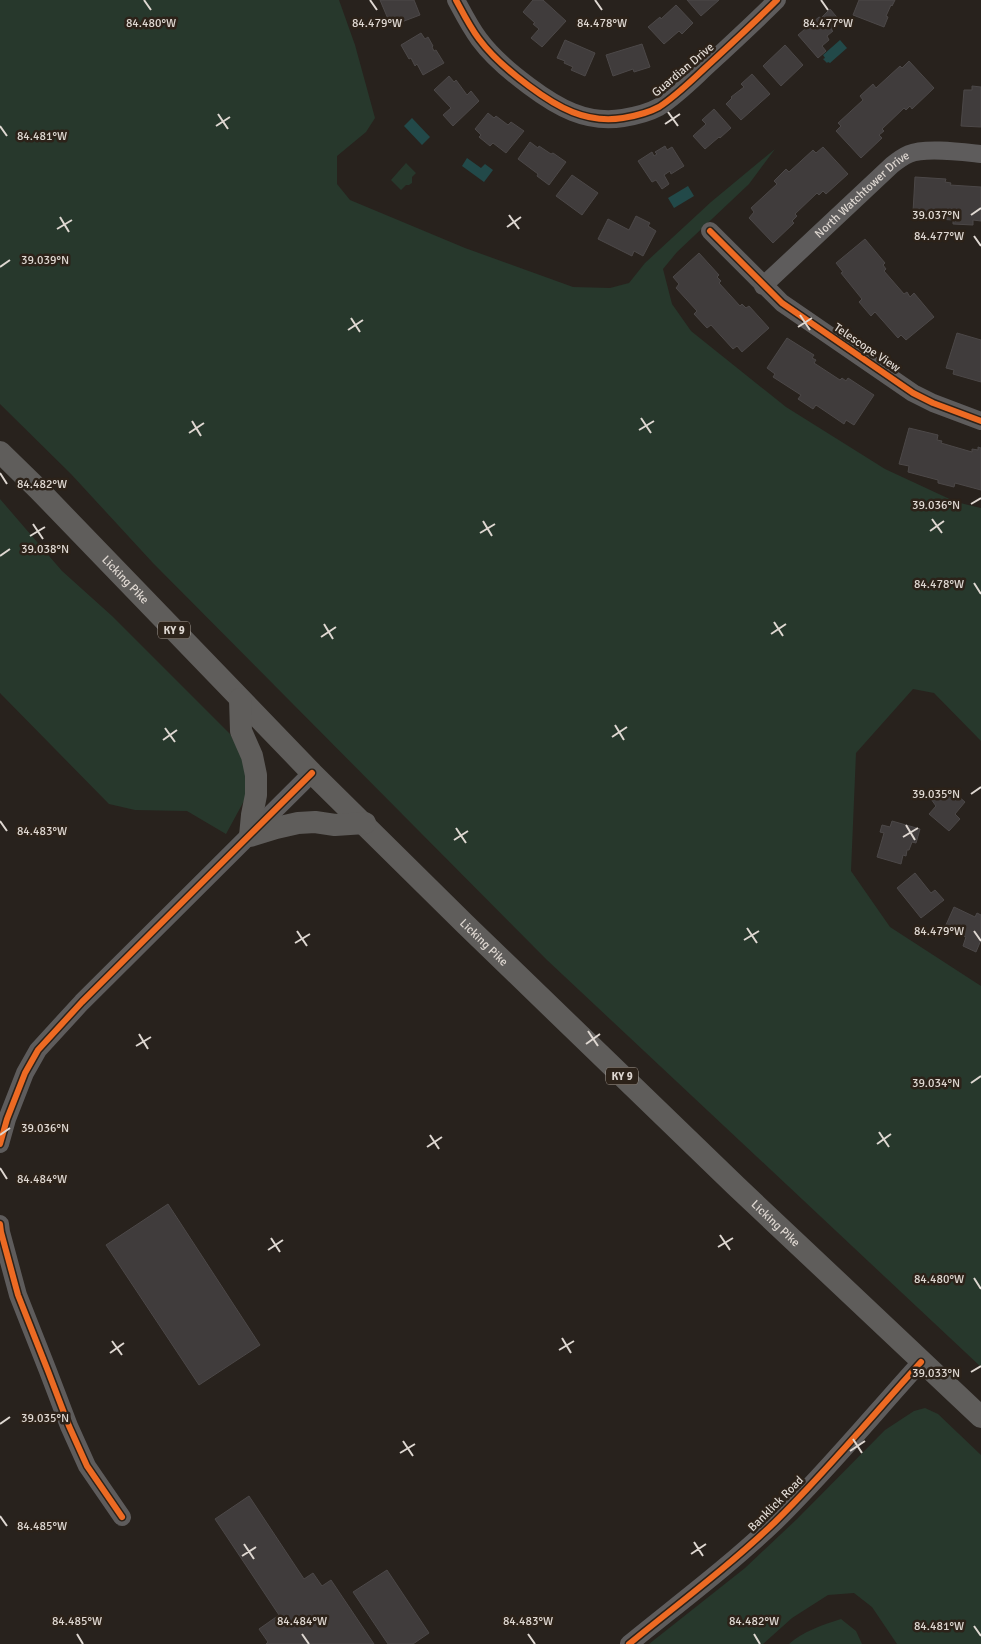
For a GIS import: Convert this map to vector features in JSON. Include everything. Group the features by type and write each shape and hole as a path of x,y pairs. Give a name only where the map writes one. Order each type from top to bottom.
{"main road":[{"name":"Licking Pike","path":"0,452 312,773 654,1108 981,1417"},
{"path":"240,699 241,731 252,756 256,775 256,795 250,836 298,823 364,824"}],"street":[{"name":"Guardian Drive","path":"456,0 478,38 500,63 517,77 543,96 570,112 583,117 612,120 647,112 658,107 679,92 778,0"},
{"name":"North Watchtower Drive","path":"763,286 892,165 910,153 930,151 981,154"},
{"name":"Telescope View","path":"710,231 763,286 787,307 913,393 933,403 981,420"},
{"path":"0,1144 6,1119 25,1073 38,1050 82,1002 312,773"},
{"path":"0,1224 0,1232 18,1295 69,1426 87,1466 122,1517"},
{"name":"Banklick Road","path":"629,1644 716,1574 776,1521 922,1362"}],"green space":[{"path":"0,0 339,0 355,45 375,118 366,132 337,156 337,184 350,200 465,248 573,287 610,288 629,283 645,263 711,202 775,149 749,184 677,252 663,269 672,304 691,331 786,407 885,469 956,502 981,508 981,741 934,693 913,689 856,753 851,871 890,927 981,986 981,1367 547,960 153,563 71,474 0,404"},
{"path":"406,163 416,173 412,177 412,183 406,185 401,190 391,180"},
{"path":"0,499 62,571 112,616 230,734 248,767 245,799 226,834 187,811 135,810 109,804 0,693"},
{"path":"925,1408 938,1414 981,1455 981,1644 897,1644 872,1607 854,1593 828,1595 792,1618 763,1644 649,1644 745,1568 797,1519 885,1430 914,1411"},
{"path":"841,1619 856,1631 862,1644 789,1644 807,1632"}],"water":[{"path":"840,40 847,48 830,63 827,63 823,59 825,58 823,55"},
{"path":"412,118 430,137 422,145 404,126"},
{"path":"467,158 481,168 485,164 493,170 484,182 462,166"},
{"path":"688,186 694,196 674,208 668,198"}],"building":[{"path":"380,0 414,0 420,15 391,26"},
{"path":"533,0 543,0 566,21 542,47 531,38 539,29 523,12"},
{"path":"687,0 719,0 701,16"},
{"path":"859,0 895,0 886,16 888,17 884,27 853,15"},
{"path":"676,5 693,23 682,34 679,31 664,44 648,27 660,17 661,19"},
{"path":"830,9 841,22 827,36 829,40 822,46 826,51 818,58 798,35"},
{"path":"421,33 425,39 428,37 434,51 436,50 444,63 423,75 417,64 415,66 411,58 409,59 401,45"},
{"path":"565,40 595,53 585,76 571,70 573,67 557,58"},
{"path":"642,44 650,67 634,72 633,69 613,76 606,55"},
{"path":"785,45 803,65 781,86 763,66"},
{"path":"909,61 934,88 912,109 910,106 906,110 904,108 882,129 884,131 879,135 882,138 861,158 836,131 841,126 838,123 863,100 860,96 873,84 876,88 900,66 902,68"},
{"path":"752,74 770,94 741,120 726,104 731,97 744,87 741,84"},
{"path":"449,76 454,82 456,80 467,95 471,91 479,101 453,126 443,115 451,108 434,90"},
{"path":"972,86 981,87 981,127 961,126 964,90 972,90"},
{"path":"714,109 731,128 705,149 693,136 706,124 702,120"},
{"path":"488,113 494,118 496,116 508,125 511,122 524,131 506,153 493,143 490,146 479,137 481,135 475,129"},
{"path":"530,142 538,148 539,146 551,154 553,153 566,162 549,185 518,159"},
{"path":"665,146 667,150 672,147 684,166 671,174 670,171 664,175 669,184 662,189 656,180 652,182 638,161 652,152 654,156 657,154 655,152"},
{"path":"823,147 848,174 826,194 823,191 819,195 817,193 795,214 797,216 792,221 794,223 773,243 749,218 754,212 751,208 777,184 774,181 786,169 789,172 813,150 816,153"},
{"path":"572,175 598,193 582,215 556,196"},
{"path":"915,177 946,179 945,182 951,183 950,185 981,187 981,221 973,220 973,225 953,224 953,220 922,218 922,213 913,212"},
{"path":"636,216 650,223 648,226 656,231 643,256 634,251 632,256 598,239 608,219 629,230"},
{"path":"865,239 885,263 883,265 886,269 884,271 904,294 907,292 910,297 914,293 934,317 906,340 901,335 898,338 875,312 871,316 859,302 862,299 841,273 843,272 836,263"},
{"path":"699,253 719,275 717,277 721,281 719,283 740,306 742,304 746,308 749,306 769,328 742,352 737,346 733,349 711,325 707,328 694,314 697,311 676,288 679,284 673,277"},
{"path":"957,333 981,340 981,382 953,374 954,370 946,368"},
{"path":"787,338 814,355 812,358 816,360 814,363 840,380 842,378 846,381 848,378 874,395 854,425 846,420 844,424 816,405 813,409 798,399 801,395 773,377 775,374 767,368"},
{"path":"909,428 938,435 937,440 942,441 941,443 972,452 972,449 978,450 978,447 981,448 981,490 955,483 954,487 938,483 938,480 908,472 909,466 899,464"},
{"path":"950,789 965,802 955,814 960,819 949,831 929,814 936,806 931,799 933,793 938,791 944,796"},
{"path":"892,821 920,829 916,843 912,842 906,856 903,855 901,864 877,857 884,833 880,832 882,825 890,827"},
{"path":"915,873 931,893 935,890 944,900 921,918 897,888"},
{"path":"954,907 975,917 977,913 981,915 981,940 976,952 963,946 966,937 945,927"},
{"path":"168,1204 260,1345 199,1385 106,1245"},
{"path":"249,1496 304,1579 313,1573 322,1586 331,1580 374,1644 266,1644 268,1642 259,1629 279,1615 215,1519"},
{"path":"387,1570 429,1633 413,1644 388,1644 353,1592"}],"cycle path":[{"path":"456,0 484,46 522,81 561,107 584,116 609,119 641,114 665,103 689,83 777,0"},
{"path":"710,231 782,303 913,393 933,403 981,421"},
{"path":"0,1144 7,1119 25,1073 38,1050 82,1002 312,773"},
{"path":"0,1224 18,1295 69,1426 87,1466 122,1517"},
{"path":"629,1644 722,1569 775,1522 831,1463 921,1362"}]}
